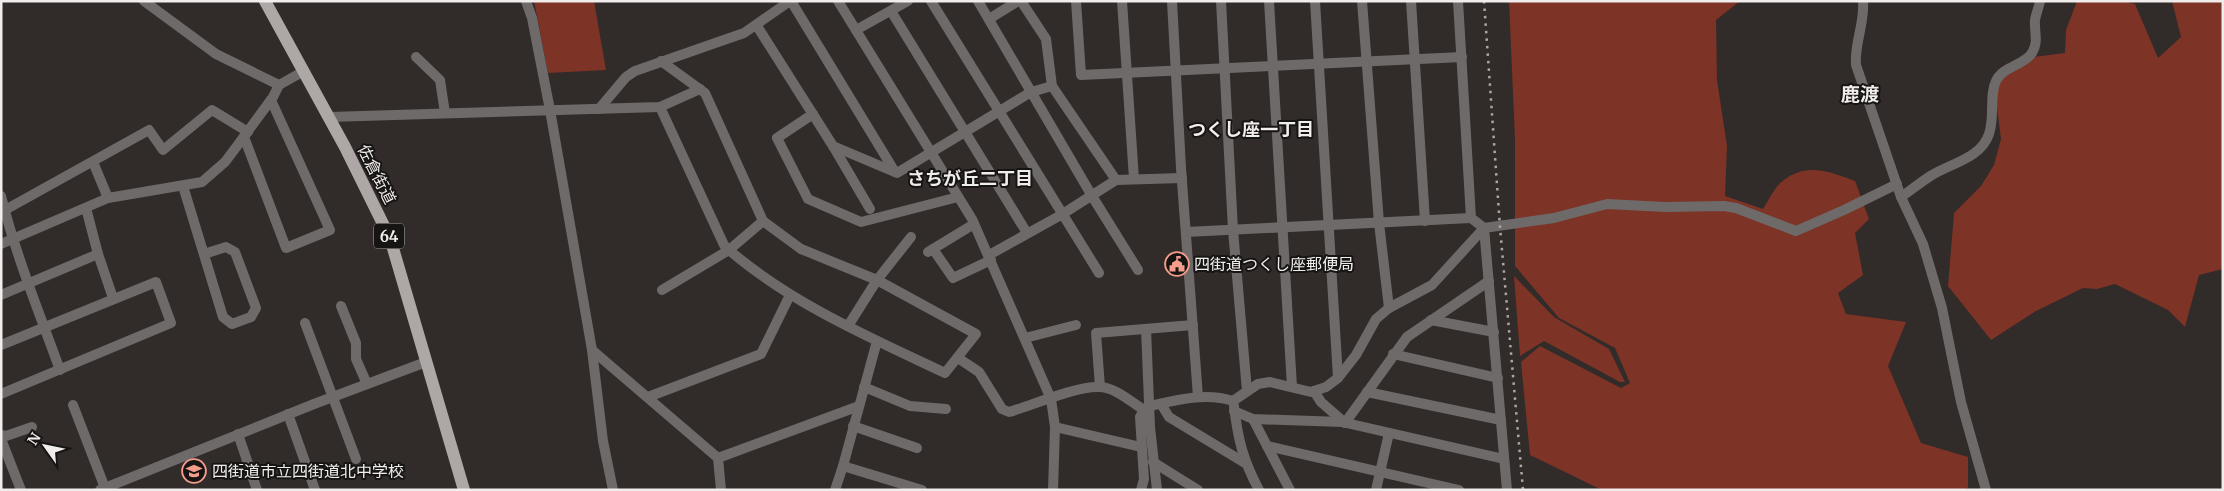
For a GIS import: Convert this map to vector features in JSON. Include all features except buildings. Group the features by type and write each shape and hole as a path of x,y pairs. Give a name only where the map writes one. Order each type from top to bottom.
{"main road":[{"name":"佐倉街道","path":"265,1 304,71 390,238 464,490"}],"street":[{"path":"144,1 166,15 192,38 210,50 279,85"},
{"path":"526,1 532,18 550,110 592,350 603,441 613,490"},
{"path":"599,110 626,78 635,71 744,33 791,1 895,172"},
{"path":"838,1 974,224 990,258 1051,399 1055,427 1053,490"},
{"path":"856,30 908,1"},
{"path":"930,1 1061,215 1099,273"},
{"path":"978,1 1092,196 1138,270"},
{"path":"989,19 1019,1 1046,39 1052,86 1116,180"},
{"path":"1076,1 1081,76 1462,56"},
{"path":"1122,1 1134,179"},
{"path":"1172,1 1182,178 1198,397"},
{"path":"1221,1 1233,230 1247,391"},
{"path":"1269,1 1292,387"},
{"path":"1316,1 1331,225 1338,378"},
{"path":"1362,1 1379,223 1389,308"},
{"path":"1411,1 1425,221"},
{"path":"1458,1 1471,218"},
{"path":"1863,1 1863,20 1855,57 1856,65 1901,197 1923,244 1942,308 1961,402 1986,490"},
{"path":"1901,197 1933,174 1961,162 1974,153 1989,136 1993,119 1996,80 2005,70 2020,64 2031,55 2036,45 2035,21 2040,1"},
{"path":"891,11 1027,233"},
{"path":"756,26 813,114 870,209"},
{"path":"416,57 440,80 445,113"},
{"path":"660,107 724,245 729,250 790,295 877,341 945,373 976,334 877,280 801,249 763,221 705,93 661,61"},
{"path":"1,244 108,198 202,182 211,176 230,155 279,85 304,71"},
{"path":"832,146 897,173 1031,92 1052,86"},
{"path":"328,118 660,107 700,89"},
{"path":"5,210 59,178 93,162 149,130 163,150 212,110 246,134 286,248 330,230 270,100"},
{"path":"813,114 777,138 808,199 815,204 861,222 958,197"},
{"path":"93,162 108,198"},
{"path":"974,224 930,251 953,278 990,258 1027,233 1061,215 1116,180 1182,178"},
{"path":"1141,490 1144,479 1140,417 1152,407 1198,397 1218,396 1233,400 1258,384 1270,382 1314,391 1326,387 1338,378 1356,355 1376,319 1389,308 1432,285 1484,228 1554,218 1607,204 1665,207 1724,206 1736,208 1796,231 1897,184"},
{"path":"183,186 222,317 232,324 251,317 256,308 235,252 226,247 204,254"},
{"path":"1,196 12,240 60,370"},
{"path":"86,208 98,254 113,298"},
{"path":"1186,232 1471,218 1484,228 1507,490"},
{"path":"662,290 729,250 763,221"},
{"path":"848,326 877,280 911,237"},
{"path":"1,295 98,254"},
{"path":"1346,423 1406,336 1489,281"},
{"path":"1,345 156,282 171,323 1,394"},
{"path":"648,397 761,354 790,295"},
{"path":"341,306 356,343 356,359 367,384"},
{"path":"1431,320 1494,332"},
{"path":"305,323 356,459"},
{"path":"1025,338 1076,325"},
{"path":"1100,387 1096,332 1193,325"},
{"path":"1146,329 1152,407 1153,462 1157,490"},
{"path":"835,490 877,341"},
{"path":"592,350 718,458 722,490"},
{"path":"1393,354 1498,378"},
{"path":"958,358 979,372 1002,409 1009,412 1059,395 1100,387 1152,407 1245,463"},
{"path":"73,404 103,489 288,414 426,362"},
{"path":"864,387 910,406 946,409"},
{"path":"1314,391 1321,402 1346,423"},
{"path":"1367,392 1501,420"},
{"path":"1233,400 1234,420 1245,463 1259,490"},
{"path":"718,458 858,406"},
{"path":"1234,411 1253,419 1346,423 1504,460"},
{"path":"288,414 315,490"},
{"path":"1253,419 1290,490"},
{"path":"853,426 917,448"},
{"path":"1,435 6,436 32,427"},
{"path":"1055,427 1141,447"},
{"path":"1376,490 1389,433"},
{"path":"238,434 257,490"},
{"path":"1,439 21,490"},
{"path":"1267,446 1460,490"},
{"path":"1153,462 1198,490"},
{"path":"842,466 922,490"}],"shaded area":[{"path":"534,1 594,1 606,70 548,73"},
{"path":"1509,1 1740,1 1716,20 1717,80 1727,146 1725,196 1763,209 1775,189 1781,183 1801,171 1819,170 1855,181 1869,219 1855,233 1863,275 1838,293 1846,314 1906,322 1888,366 1921,443 1968,457 1968,487 1965,490 1602,490 1530,455 1521,362 1540,346 1621,388 1630,383 1615,348 1559,318 1515,266 1515,140"},
{"path":"2077,1 2122,1 2135,4 2158,58 2181,37 2172,1 2223,1 2223,269 2199,275 2185,327 2168,310 2115,284 2097,289 2083,288 2036,311 1991,340 1948,286 1954,213 1981,186 1994,165 2001,139 1996,100 2000,69 2018,59 2065,53 2066,30"},
{"path":"1514,276 1554,317 1609,349 1625,382 1620,382 1544,341 1520,356"}],"railway":[{"path":"1484,1 1500,227 1523,490"}],"place":[{"name":"四街道つくし座郵便局","path":"1177,264"},
{"name":"四街道市立四街道北中学校","path":"194,471"}],"district":[{"name":"鹿渡","path":"1860,94"},
{"name":"つくし座一丁目","path":"1251,129"},
{"name":"さちが丘二丁目","path":"970,178"}]}
